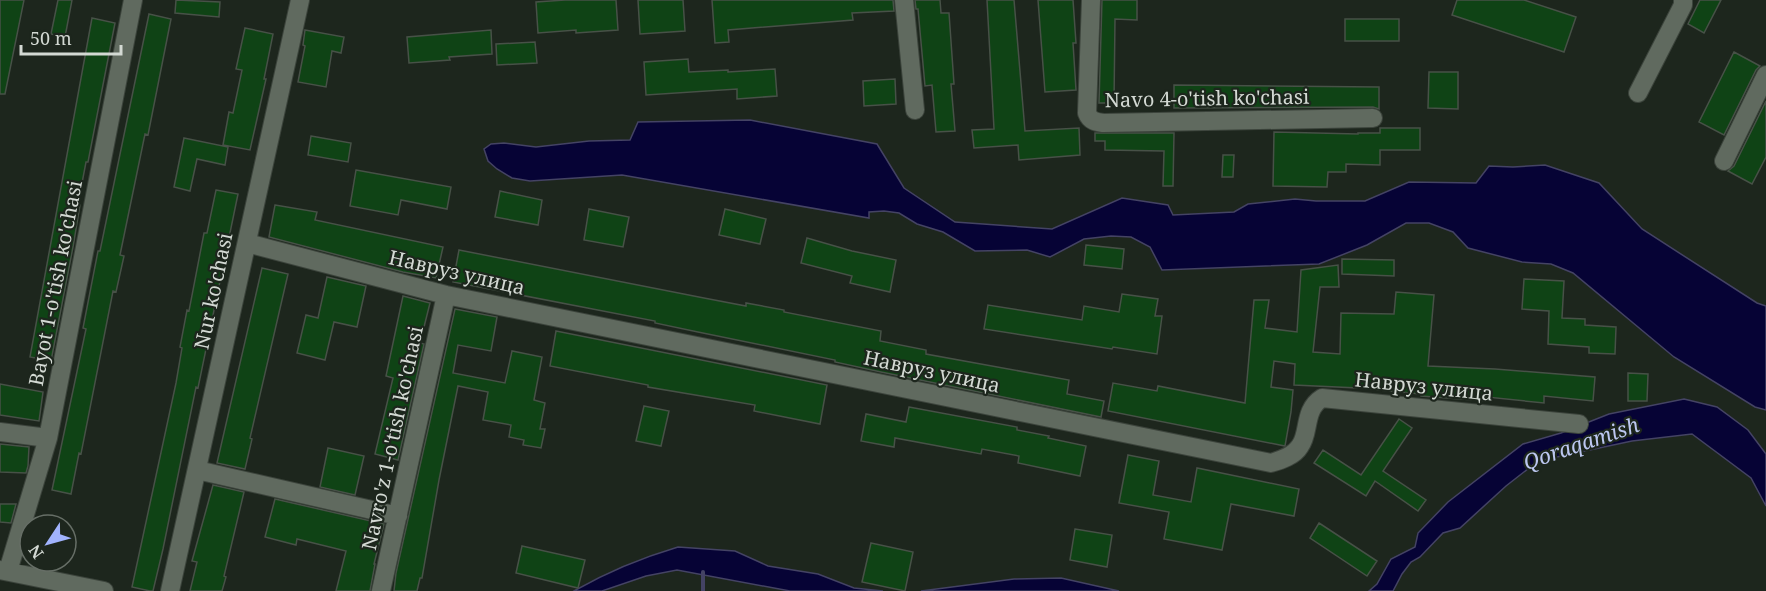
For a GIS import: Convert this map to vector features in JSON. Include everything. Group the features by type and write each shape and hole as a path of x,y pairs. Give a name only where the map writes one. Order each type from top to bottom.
{"street":[{"name":"Bayot 1-o'tish ko'chasi","path":"4,570 48,438 132,0"},
{"name":"Nur ko'chasi","path":"170,591 300,0"},
{"path":"904,0 915,110"},
{"name":"Navo 4-o'tish ko'chasi","path":"1091,0 1087,113 1094,121 1103,123 1373,118"},
{"path":"1638,93 1683,5 1683,0"},
{"path":"1724,161 1766,75"},
{"name":"Навруз улица","path":"247,243 446,295 1271,463 1284,459 1299,448 1304,440 1306,423 1316,402 1322,398 1579,424"},
{"name":"Navro'z 1-o'tish ko'chasi","path":"381,591 446,295"},
{"path":"0,432 48,438"},
{"path":"197,470 398,516"},
{"path":"4,570 104,591"}],"water":[{"path":"750,120 877,144 904,188 955,222 1052,229 1122,198 1168,205 1173,215 1234,212 1248,204 1295,199 1365,201 1409,182 1476,183 1489,166 1545,165 1599,183 1642,229 1757,303 1766,306 1766,410 1755,407 1674,357 1573,273 1551,264 1522,262 1468,248 1453,232 1429,223 1406,223 1367,245 1319,264 1162,270 1150,247 1131,237 1111,236 1084,239 1050,257 1027,250 975,251 943,232 917,224 899,213 869,212 869,218 622,175 530,181 512,178 488,161 484,149 491,144 504,143 536,147 589,141 630,140 638,122"},
{"name":"Qoraqamish","path":"1684,399 1717,407 1748,430 1766,454 1766,506 1751,478 1692,434 1632,441 1538,461 1506,486 1460,528 1443,533 1420,557 1411,562 1393,591 1369,591 1377,584 1391,559 1415,547 1418,533 1448,502 1523,444 1561,433 1609,414"},
{"path":"678,547 735,551 768,566 818,574 854,588 883,591 790,591 677,570 646,576 602,591 574,591 624,566"},
{"path":"1061,578 1119,591 921,591 1014,579"}],"building":[{"path":"0,0 24,0 5,94 0,94"},
{"path":"58,0 72,0 65,37 51,34"},
{"path":"176,0 220,2 219,17 175,13"},
{"path":"616,0 618,30 538,33 536,2"},
{"path":"638,0 683,0 685,31 640,34"},
{"path":"712,0 893,0 894,11 852,13 853,20 728,30 729,42 715,43"},
{"path":"915,0 940,0 941,13 949,13 955,131 936,132 932,85 925,86 918,9 916,9"},
{"path":"987,0 1014,0 1025,131 1079,128 1080,155 1019,160 1018,145 974,148 972,130 994,129"},
{"path":"1038,0 1073,0 1076,90 1045,92"},
{"path":"1102,0 1137,0 1137,20 1115,19 1114,103 1099,103"},
{"path":"1457,0 1524,0 1576,17 1564,52 1452,15"},
{"path":"1700,0 1721,0 1704,33 1688,24"},
{"path":"149,14 171,19 148,135 145,134 120,255 124,256 116,292 113,291 71,494 52,490 86,329 83,328 98,251 100,251"},
{"path":"92,18 115,23 78,204 80,205 73,247 51,361 30,357"},
{"path":"1345,19 1399,19 1399,41 1345,41"},
{"path":"245,28 273,34 264,79 266,79 250,150 223,145 229,112 233,113 242,70 236,69"},
{"path":"305,30 344,37 341,53 332,51 326,87 298,82 305,46 303,45"},
{"path":"491,30 492,54 409,63 407,37"},
{"path":"535,42 537,63 497,65 496,44"},
{"path":"1734,52 1760,66 1724,135 1699,122"},
{"path":"688,59 689,72 775,69 777,96 737,99 737,89 646,95 644,62"},
{"path":"1429,72 1458,72 1458,109 1428,108"},
{"path":"895,79 896,104 864,106 863,81"},
{"path":"1174,85 1379,87 1379,109 1373,107 1174,108"},
{"path":"1766,101 1766,157 1752,184 1728,171 1734,166"},
{"path":"1380,128 1420,128 1420,150 1380,150 1380,165 1346,164 1346,172 1328,172 1327,187 1273,186 1274,132 1358,134 1380,133"},
{"path":"1095,133 1174,133 1173,186 1163,186 1164,151 1105,150 1105,141 1095,141"},
{"path":"311,136 351,143 348,162 308,155"},
{"path":"184,138 228,147 225,165 197,159 190,191 174,187"},
{"path":"1223,155 1234,155 1233,177 1222,177"},
{"path":"356,170 451,187 447,209 401,200 398,215 350,206"},
{"path":"216,190 238,194 163,549 153,591 150,591 132,587 176,383 187,310 189,311 204,233 207,233"},
{"path":"500,191 542,200 538,225 495,217"},
{"path":"275,205 317,212 315,220 443,247 436,278 403,272 269,237"},
{"path":"589,209 629,217 623,247 584,240"},
{"path":"725,209 766,219 760,244 719,235"},
{"path":"807,238 852,251 896,260 890,292 850,283 852,276 801,263"},
{"path":"1086,245 1124,249 1122,269 1084,265"},
{"path":"459,250 746,306 746,303 784,310 784,312 881,331 880,341 926,350 926,354 1069,380 1067,394 1104,401 1101,417 881,372 835,362 835,360 655,323 655,321 453,282"},
{"path":"1342,259 1394,260 1394,276 1342,274"},
{"path":"1338,265 1339,287 1320,287 1313,352 1340,354 1341,313 1394,314 1396,292 1434,295 1428,366 1595,377 1593,401 1544,396 1544,403 1487,397 1487,401 1421,396 1421,394 1379,389 1294,385 1295,364 1274,361 1271,387 1293,390 1285,446 1108,411 1113,383 1157,391 1158,386 1245,403 1254,300 1269,300 1265,328 1297,332 1301,270"},
{"path":"262,268 288,274 245,469 217,463"},
{"path":"327,277 366,286 357,327 334,322 325,360 297,353 306,315 318,318"},
{"path":"1524,279 1564,281 1562,318 1585,319 1585,325 1616,327 1615,354 1589,353 1589,347 1548,344 1549,311 1522,309"},
{"path":"1122,294 1158,299 1155,316 1162,316 1157,354 984,329 988,305 1082,320 1084,306 1119,312"},
{"path":"403,296 430,303 420,343 424,344 398,460 375,454 393,378 386,376"},
{"path":"455,309 497,317 491,351 458,345 453,373 505,383 512,351 542,357 534,400 545,403 540,429 545,429 541,448 523,445 524,440 509,437 511,425 483,420 488,392 458,386 422,578 420,578 417,591 394,591 396,573"},
{"path":"556,331 827,385 820,424 754,411 755,405 648,387 648,385 550,366"},
{"path":"1628,373 1648,374 1647,401 1628,401"},
{"path":"0,384 43,392 39,421 0,415"},
{"path":"644,406 669,411 661,446 636,441"},
{"path":"909,407 1017,427 1017,430 1086,446 1080,476 1018,463 1019,456 982,449 981,454 895,438 894,447 861,441 866,414 906,422"},
{"path":"1399,419 1412,428 1383,471 1426,500 1418,511 1375,481 1366,496 1314,463 1323,450 1361,475"},
{"path":"0,444 29,447 26,473 0,472"},
{"path":"328,448 364,456 355,495 320,487"},
{"path":"1128,455 1159,461 1153,495 1191,502 1197,468 1299,489 1294,516 1231,504 1222,550 1164,539 1169,512 1119,503"},
{"path":"213,485 244,492 224,576 226,577 222,591 190,591 197,562 192,561"},
{"path":"275,499 384,524 370,591 336,591 346,551 297,539 296,545 265,537"},
{"path":"0,504 16,504 11,523 0,522"},
{"path":"1319,523 1377,561 1367,576 1310,538"},
{"path":"1075,529 1112,535 1107,567 1070,560"},
{"path":"871,543 913,552 905,591 862,582"},
{"path":"522,546 585,560 578,588 516,573"}],"waterway":[{"path":"703,572 703,591"}]}
